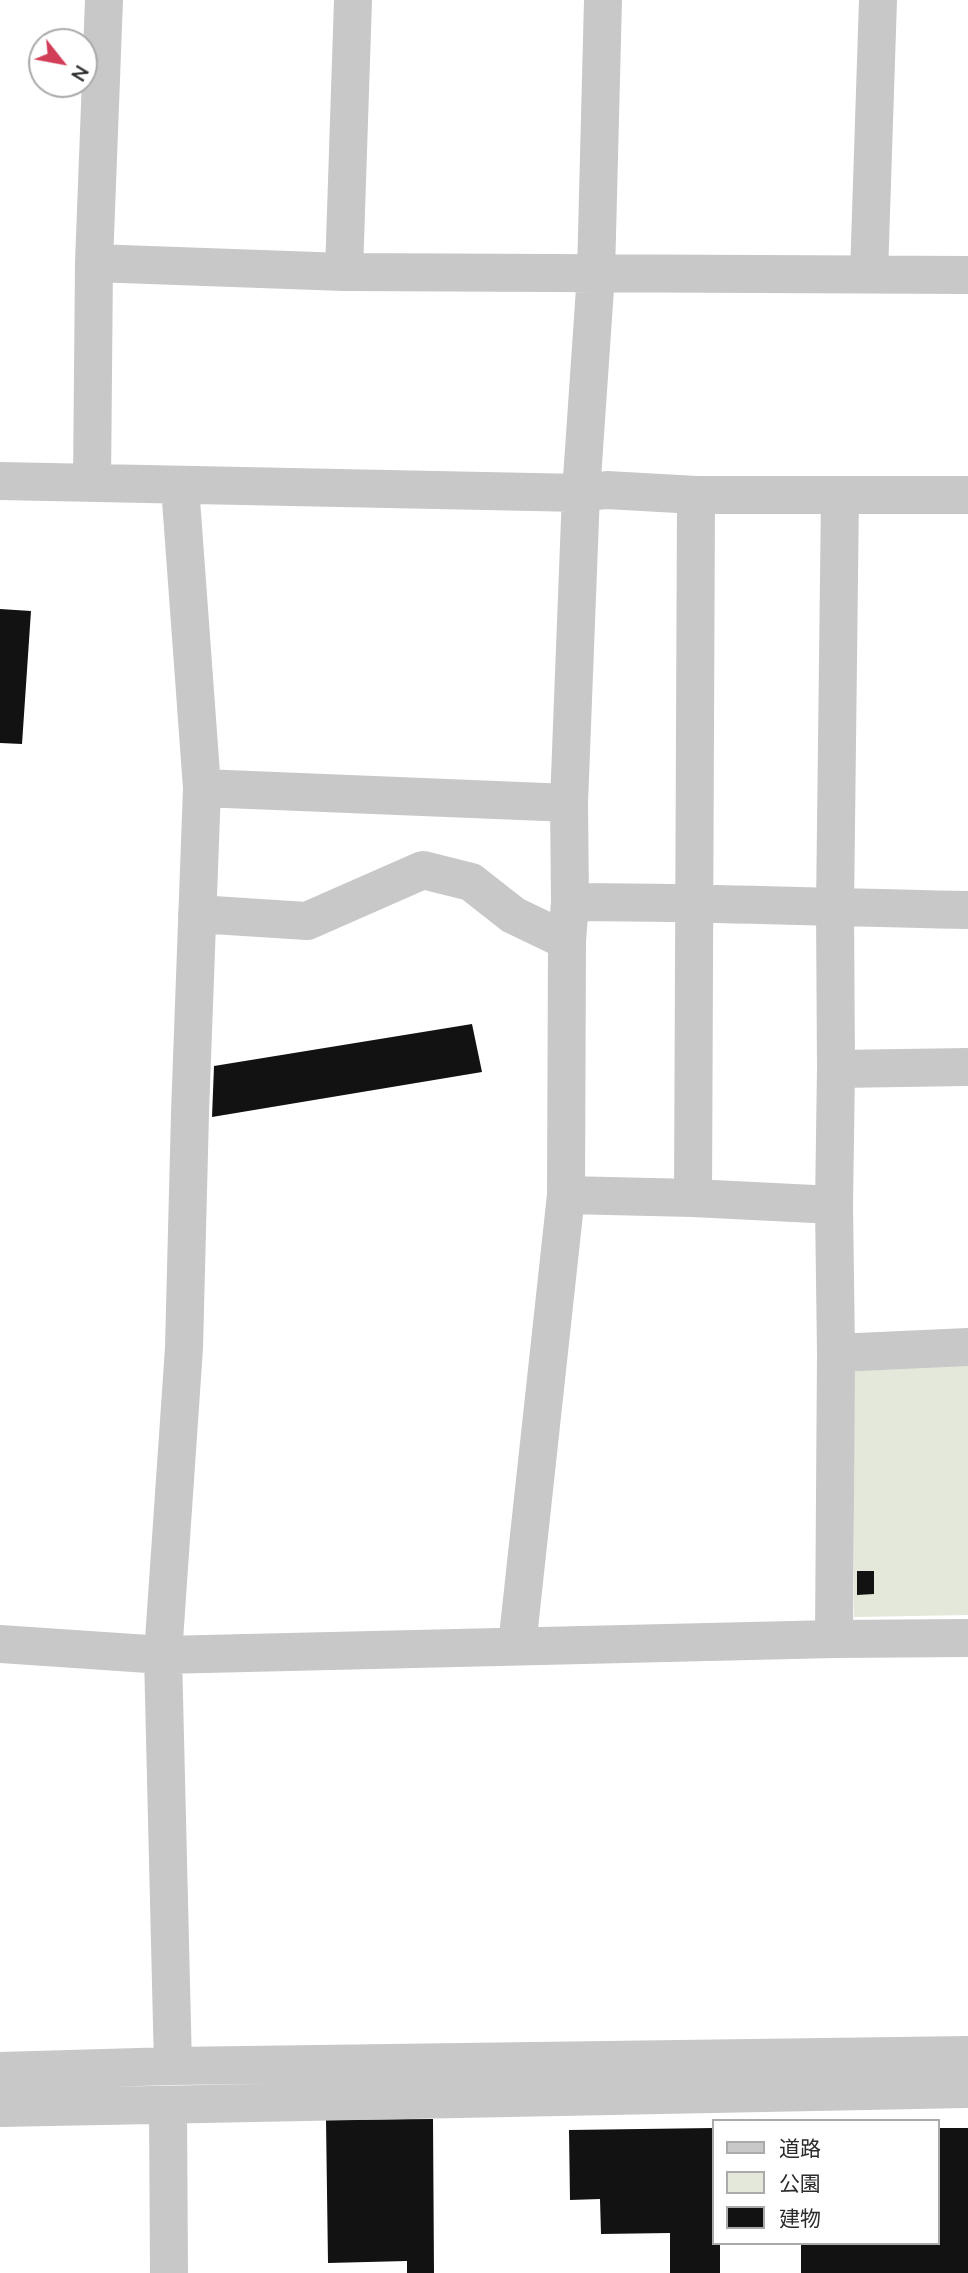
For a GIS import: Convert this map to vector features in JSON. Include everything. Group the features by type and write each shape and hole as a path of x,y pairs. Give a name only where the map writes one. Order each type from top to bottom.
{"street":[{"path":"92,482 94,263 104,0"},
{"path":"344,272 353,0"},
{"path":"517,1646 566,1195 569,803 581,493 596,274 603,0"},
{"path":"869,274 878,0"},
{"path":"94,263 344,272 968,275"},
{"path":"0,481 581,493 607,489 696,495 968,495"},
{"path":"173,2066 163,1655 184,1348 202,788 180,486"},
{"path":"692,1198 696,495"},
{"path":"834,1639 835,908 840,495"},
{"path":"202,788 569,803"},
{"path":"197,914 307,921 423,870 471,882 513,915 567,941"},
{"path":"570,902 695,902 968,910"},
{"path":"835,1069 968,1066"},
{"path":"566,1195 834,1205"},
{"path":"836,1353 968,1347"},
{"path":"0,1644 163,1655 968,1638"},
{"path":"0,2071 173,2066 968,2055"},
{"path":"0,2108 968,2090"},
{"path":"168,2106 169,2273"}],"green space":[{"path":"968,1361 968,1615 854,1617 854,1362"}],"building":[{"path":"0,609 31,611 22,744 0,743"},
{"path":"472,1024 482,1072 212,1117 214,1066"},
{"path":"857,1571 874,1571 874,1594 857,1595"},
{"path":"433,2119 434,2273 407,2273 407,2261 328,2263 326,2120"},
{"path":"712,2128 712,2245 720,2245 720,2273 670,2273 670,2233 601,2234 600,2199 570,2200 569,2130"},
{"path":"940,2128 968,2128 968,2273 801,2273 801,2245 940,2245"}]}
